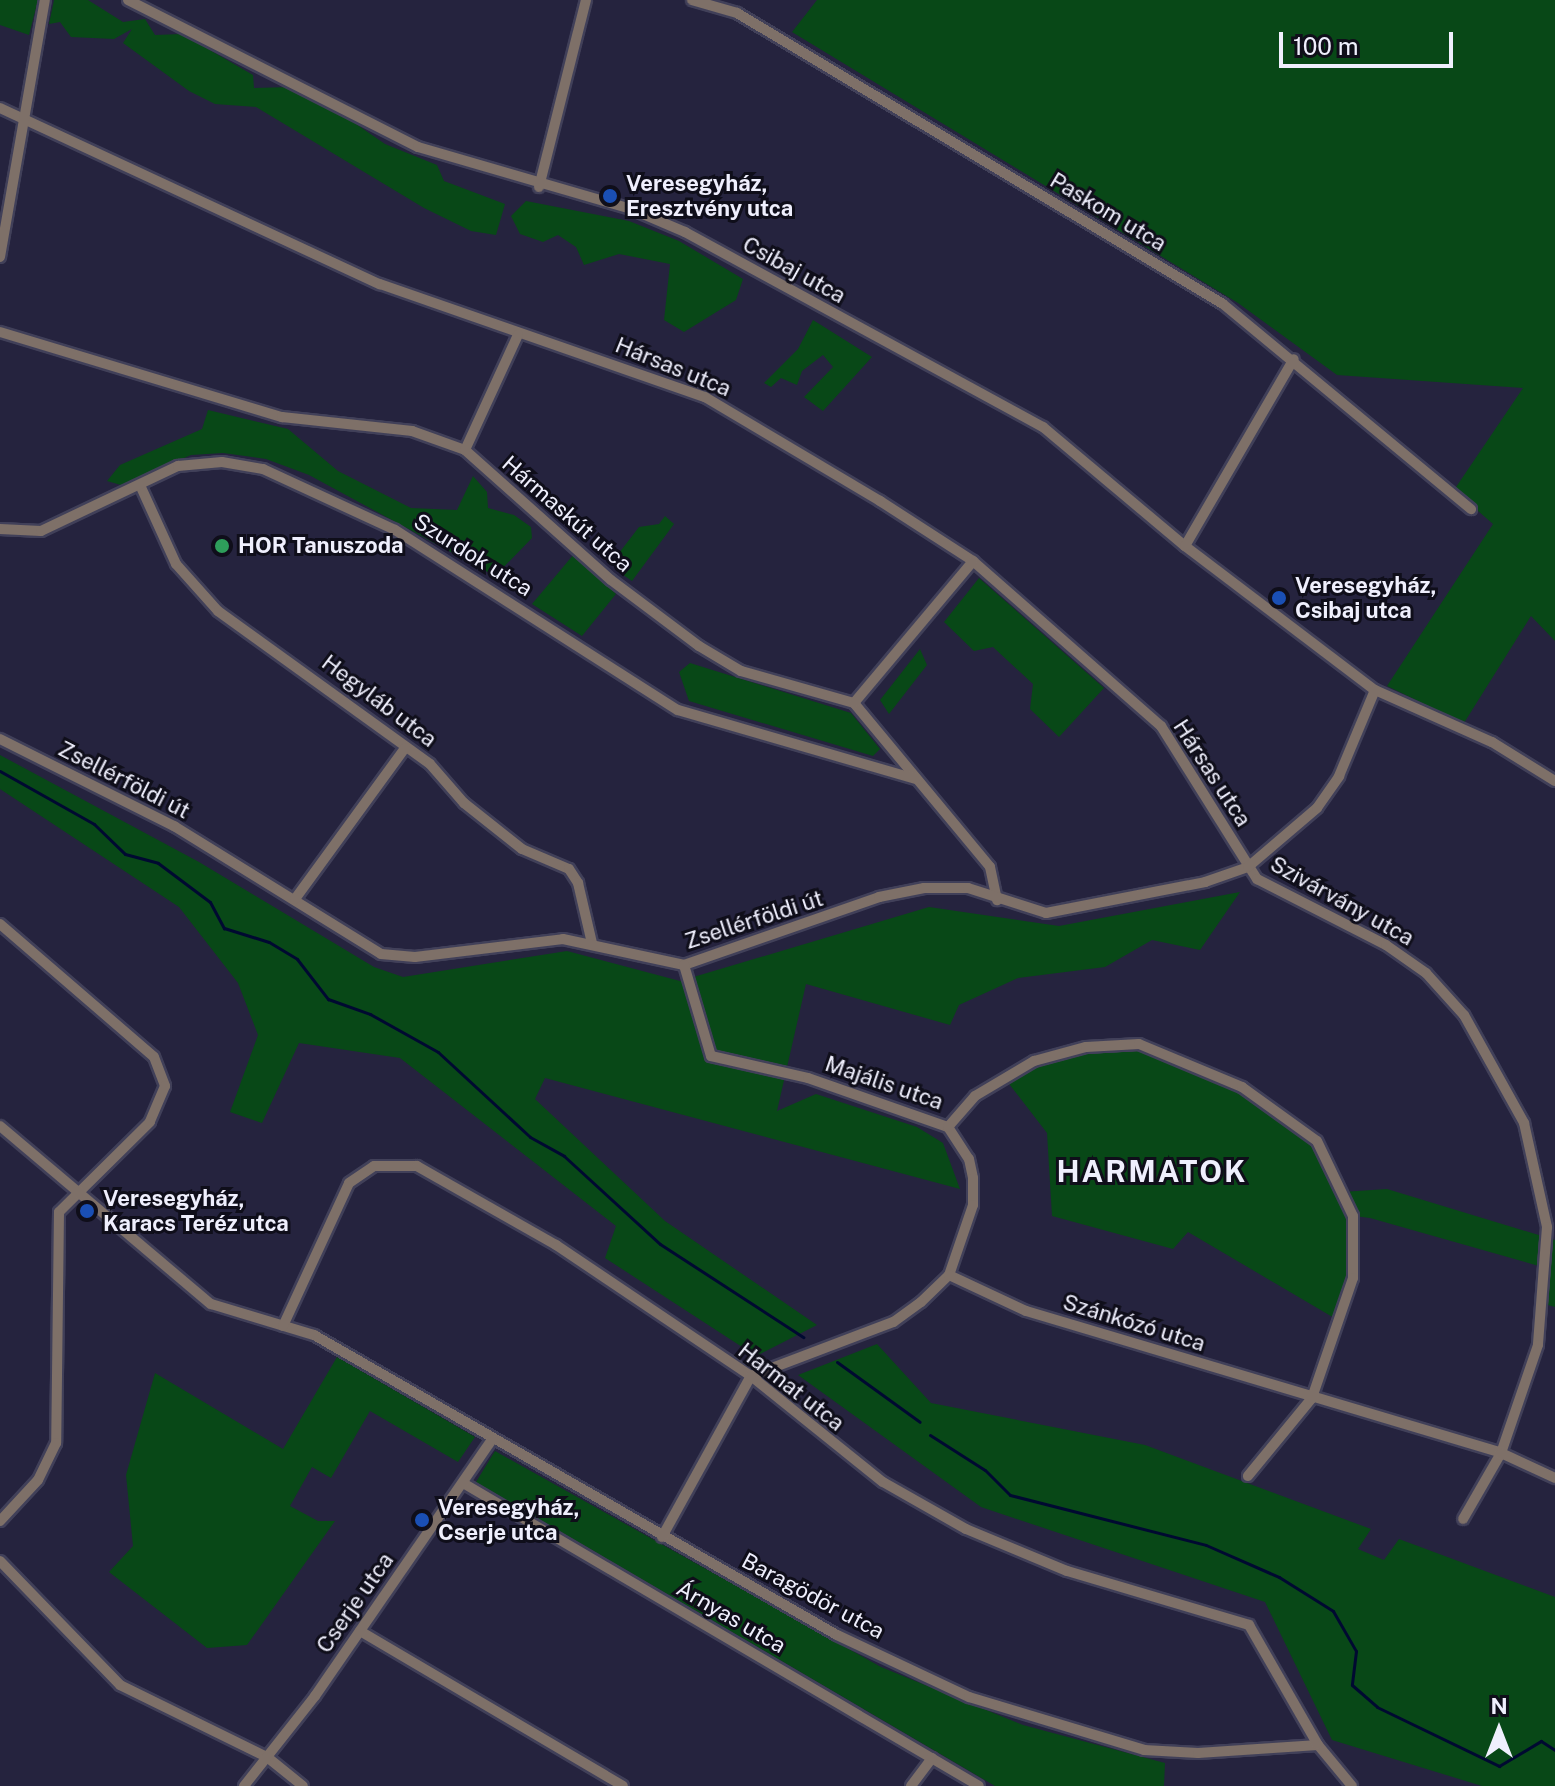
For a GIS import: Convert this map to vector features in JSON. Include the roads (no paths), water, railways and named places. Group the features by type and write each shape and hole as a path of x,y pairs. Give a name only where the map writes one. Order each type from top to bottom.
{"street":[{"path":"0,257 21,117 45,0"},
{"name":"Csibaj utca","path":"128,0 418,147 539,187 631,209 685,232 1043,427 1185,546 1375,690 1492,742 1555,781"},
{"path":"539,187 586,0"},
{"name":"Paskom utca","path":"692,0 737,13 1223,304 1294,359 1471,509"},
{"name":"Hársas utca","path":"0,108 380,284 518,335 705,397 973,561 1161,726 1248,867"},
{"name":"Hármaskút utca","path":"0,332 282,417 412,431 465,450 611,580 699,646 741,671 854,703"},
{"path":"465,450 518,335"},
{"path":"1185,546 1294,359"},
{"name":"Szurdok utca","path":"0,529 41,531 140,485 201,462 263,469 395,530 678,710 915,780"},
{"name":"Hegyláb utca","path":"140,485 176,564 218,611 430,764 502,834 569,869 578,883 592,943"},
{"path":"973,561 854,703 990,867 997,900"},
{"name":"Zsellérföldi út","path":"0,739 174,826 381,954 400,958 520,941 592,943 684,965 879,897 968,888 997,900 1046,913 1205,882 1248,867 1317,808 1339,776 1375,690"},
{"path":"295,899 405,748"},
{"name":"Szivárvány utca","path":"1248,867 1257,879 1386,945 1426,973 1464,1015 1524,1123 1547,1227 1547,1269 1538,1345 1501,1453"},
{"path":"0,924 163,1071 162,1105 150,1122 75,1192 57,1223 56,1443 38,1480 0,1521"},
{"name":"Majális utca","path":"684,965 711,1056 808,1078 948,1127 961,1141 973,1178 970,1217 949,1275"},
{"path":"948,1127 975,1096 1034,1061 1086,1047 1139,1044 1193,1061 1301,1125 1338,1175 1353,1216 1356,1252 1341,1322 1312,1398 1248,1476"},
{"name":"Baragödör utca","path":"0,1126 211,1304 314,1335 837,1635 969,1697 1144,1750 1318,1745"},
{"name":"Harmat utca","path":"283,1326 349,1183 374,1166 403,1163 556,1245 751,1376 871,1473 966,1529 1067,1571 1249,1625 1318,1745"},
{"path":"662,1537 751,1376 893,1322 949,1275"},
{"name":"Szánkózó utca","path":"949,1275 1026,1311 1501,1453 1555,1478"},
{"name":"Cserje utca","path":"244,1786 360,1631 492,1439"},
{"path":"1463,1519 1501,1453"},
{"name":"Árnyas utca","path":"463,1483 979,1786"},
{"path":"0,1561 120,1685 267,1757 303,1786"},
{"path":"360,1631 623,1786"},
{"path":"1318,1745 1352,1786"},
{"path":"911,1786 932,1758"}],"waterway":[{"path":"0,771 94,824 125,854 158,863 210,902 224,928 269,942 297,959 328,999 370,1014 438,1052 530,1137 564,1156 660,1244 803,1337"},
{"path":"837,1362 920,1422"},
{"path":"930,1435 985,1470 1010,1495 1206,1545 1279,1577 1333,1611 1356,1651 1352,1685 1377,1707 1499,1766 1541,1741 1555,1750"}],"place":[{"name":"Veresegyház, Eresztvény utca","path":"610,196"},
{"name":"HOR Tanuszoda","path":"222,546"},
{"name":"Veresegyház, Csibaj utca","path":"1279,598"},
{"name":"Veresegyház, Karacs Teréz utca","path":"87,1211"},
{"name":"Veresegyház, Cserje utca","path":"422,1520"}],"district":[{"name":"HARMATOK","path":"1152,1171"}]}
